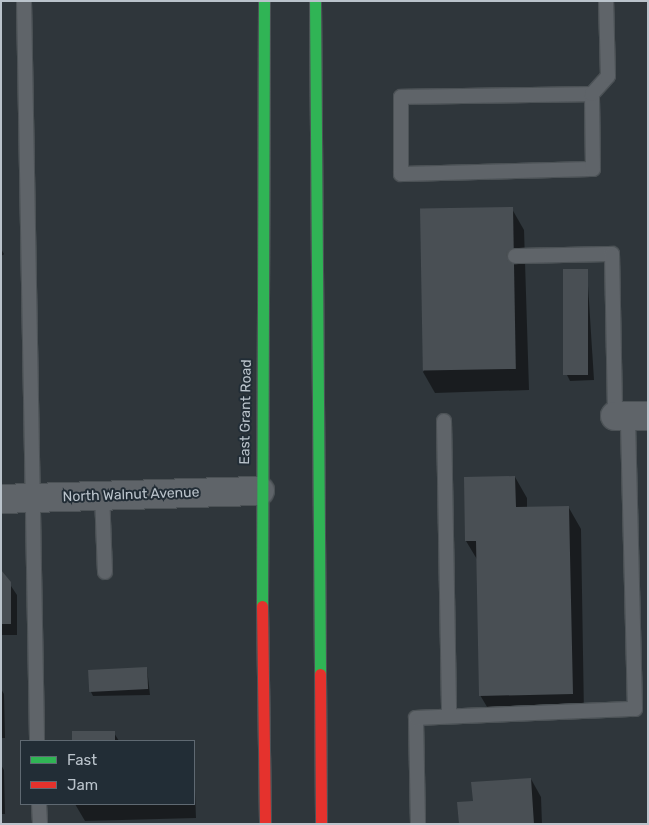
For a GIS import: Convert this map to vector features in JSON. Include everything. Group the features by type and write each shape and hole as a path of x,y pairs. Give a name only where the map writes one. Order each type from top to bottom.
{"main road":[{"name":"East Grant Road","path":"264,1 260,491 265,824"},
{"path":"315,1 321,824"}],"street":[{"name":"North Walnut Avenue","path":"1,499 102,494 260,491"}],"lane":[{"path":"24,1 38,740"},
{"path":"592,94 402,96 401,174 593,169 592,94 608,76 606,1"},
{"path":"418,824 416,718 635,709 630,416 612,254 514,256"},
{"path":"444,421 449,716"},
{"path":"102,494 105,572"},
{"path":"39,805 40,824"}],"building":[{"path":"513,207 516,369 423,371 420,209"},
{"path":"563,269 588,269 588,375 563,375"},
{"path":"515,476 516,507 569,506 573,694 479,696 476,541 465,541 464,477"},
{"path":"1,570 11,582 11,624 1,624"},
{"path":"147,667 148,689 89,692 88,670"},
{"path":"72,731 115,731 115,740 72,740"},
{"path":"531,778 534,824 459,824 457,802 473,801 471,782"}],"traffic: fast":[{"path":"262,606 264,1"},
{"path":"315,1 320,674"}],"traffic: jam":[{"path":"262,606 265,824"},
{"path":"320,674 321,824"}]}
